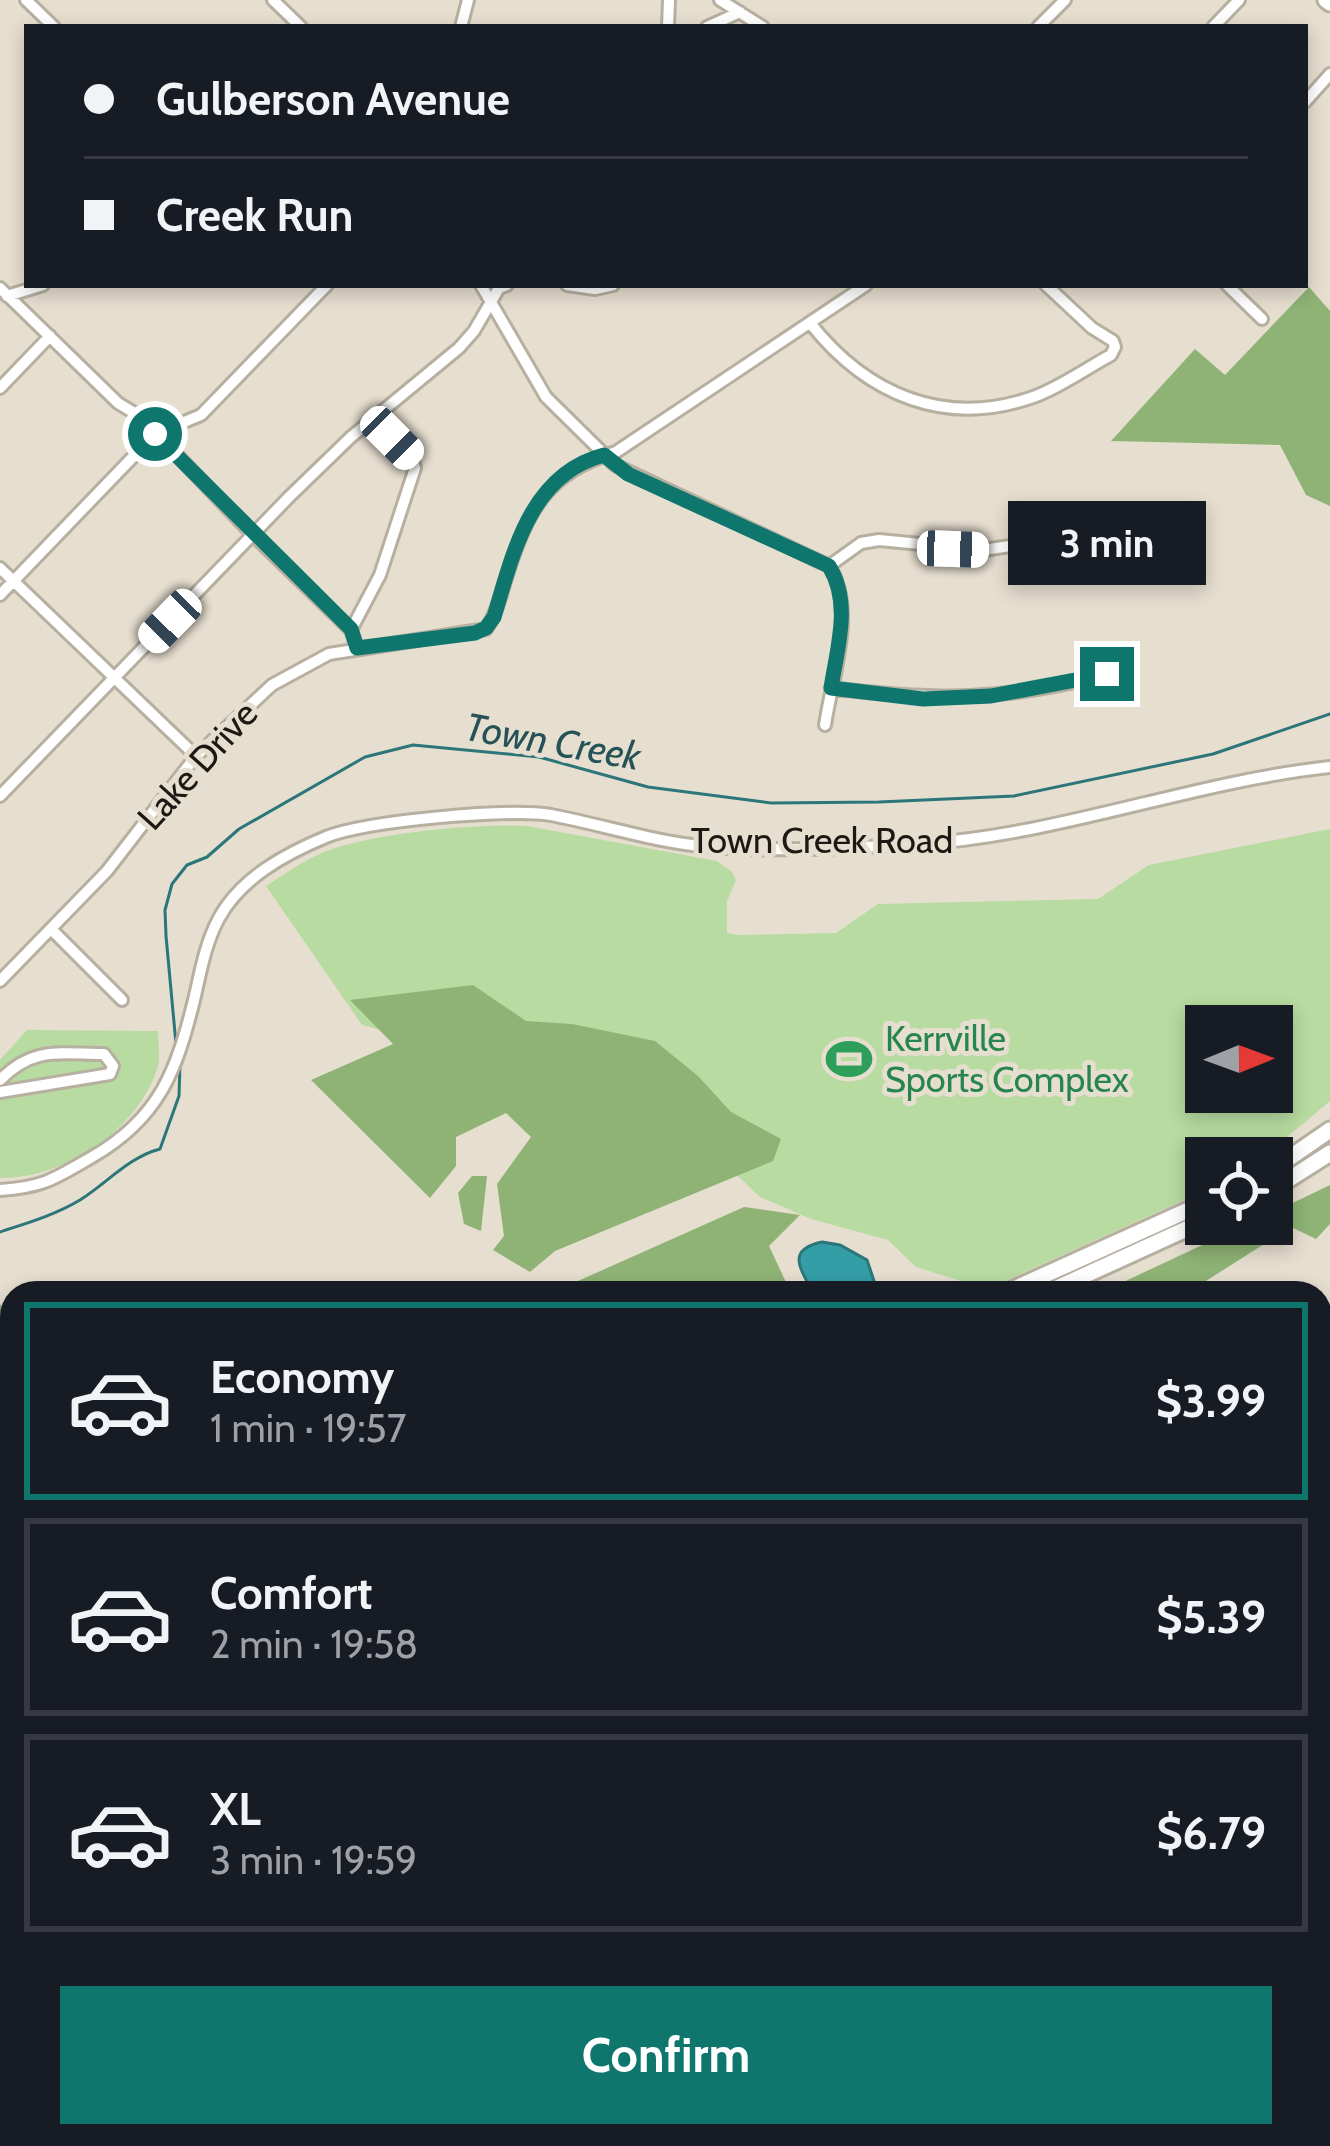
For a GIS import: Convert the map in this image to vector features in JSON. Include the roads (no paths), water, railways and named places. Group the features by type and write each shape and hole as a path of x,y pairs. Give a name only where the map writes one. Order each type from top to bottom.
{"main road":[{"path":"1293,1156 1330,1130"},
{"path":"1293,1177 1330,1153"},
{"path":"1031,1281 1185,1211"},
{"path":"1072,1281 1185,1230"}],"street":[{"path":"26,0 51,24"},
{"path":"721,0 758,24"},
{"path":"1041,24 1065,0"},
{"path":"1216,24 1239,0"},
{"path":"714,24 740,12"},
{"path":"1308,99 1330,74"},
{"path":"0,595 155,434 201,415 324,288"},
{"path":"483,288 546,397 604,455 628,474 829,566 840,589 842,613 825,725"},
{"path":"0,796 253,535 373,419 459,348 500,288"},
{"name":"Lake Drive","path":"0,981 107,871 196,756 272,685 320,657 486,628 494,617 525,520 554,484 616,452 862,288"},
{"path":"810,323 868,381 896,395 961,409 1013,402 1050,390 1114,351 1112,341 1049,288"},
{"path":"1230,288 1262,319"},
{"path":"4,292 118,403 141,417 351,629 357,648"},
{"path":"0,388 50,336"},
{"path":"351,629 380,575 415,468 412,457 373,419"},
{"path":"829,566 861,543 879,540 983,550 1090,523"},
{"path":"0,568 196,756"},
{"path":"831,688 913,698 968,697 1107,674"},
{"name":"Town Creek Road","path":"0,1190 42,1187 124,1138 154,1107 175,1065 208,940 221,914 257,874 333,834 502,813 545,814 709,847 934,843 1030,830 1227,784 1330,766"},
{"path":"51,929 122,1000"},
{"path":"0,1080 15,1064 41,1054 104,1054 113,1066 101,1078 0,1092"}],"water":[{"path":"840,1245 867,1260 874,1281 807,1281 799,1262 810,1246"}],"waterway":[{"name":"Town Creek","path":"176,1044 165,910 172,884 187,865 207,857 239,829 365,757 413,745 539,757 648,787 771,803 1014,796 1213,754 1330,714"},
{"name":"Town Creek","path":"0,1232 70,1205 128,1164 160,1149 179,1096 180,1065"}],"place":[{"name":"Kerrville Sports Complex","path":"849,1059"}]}
